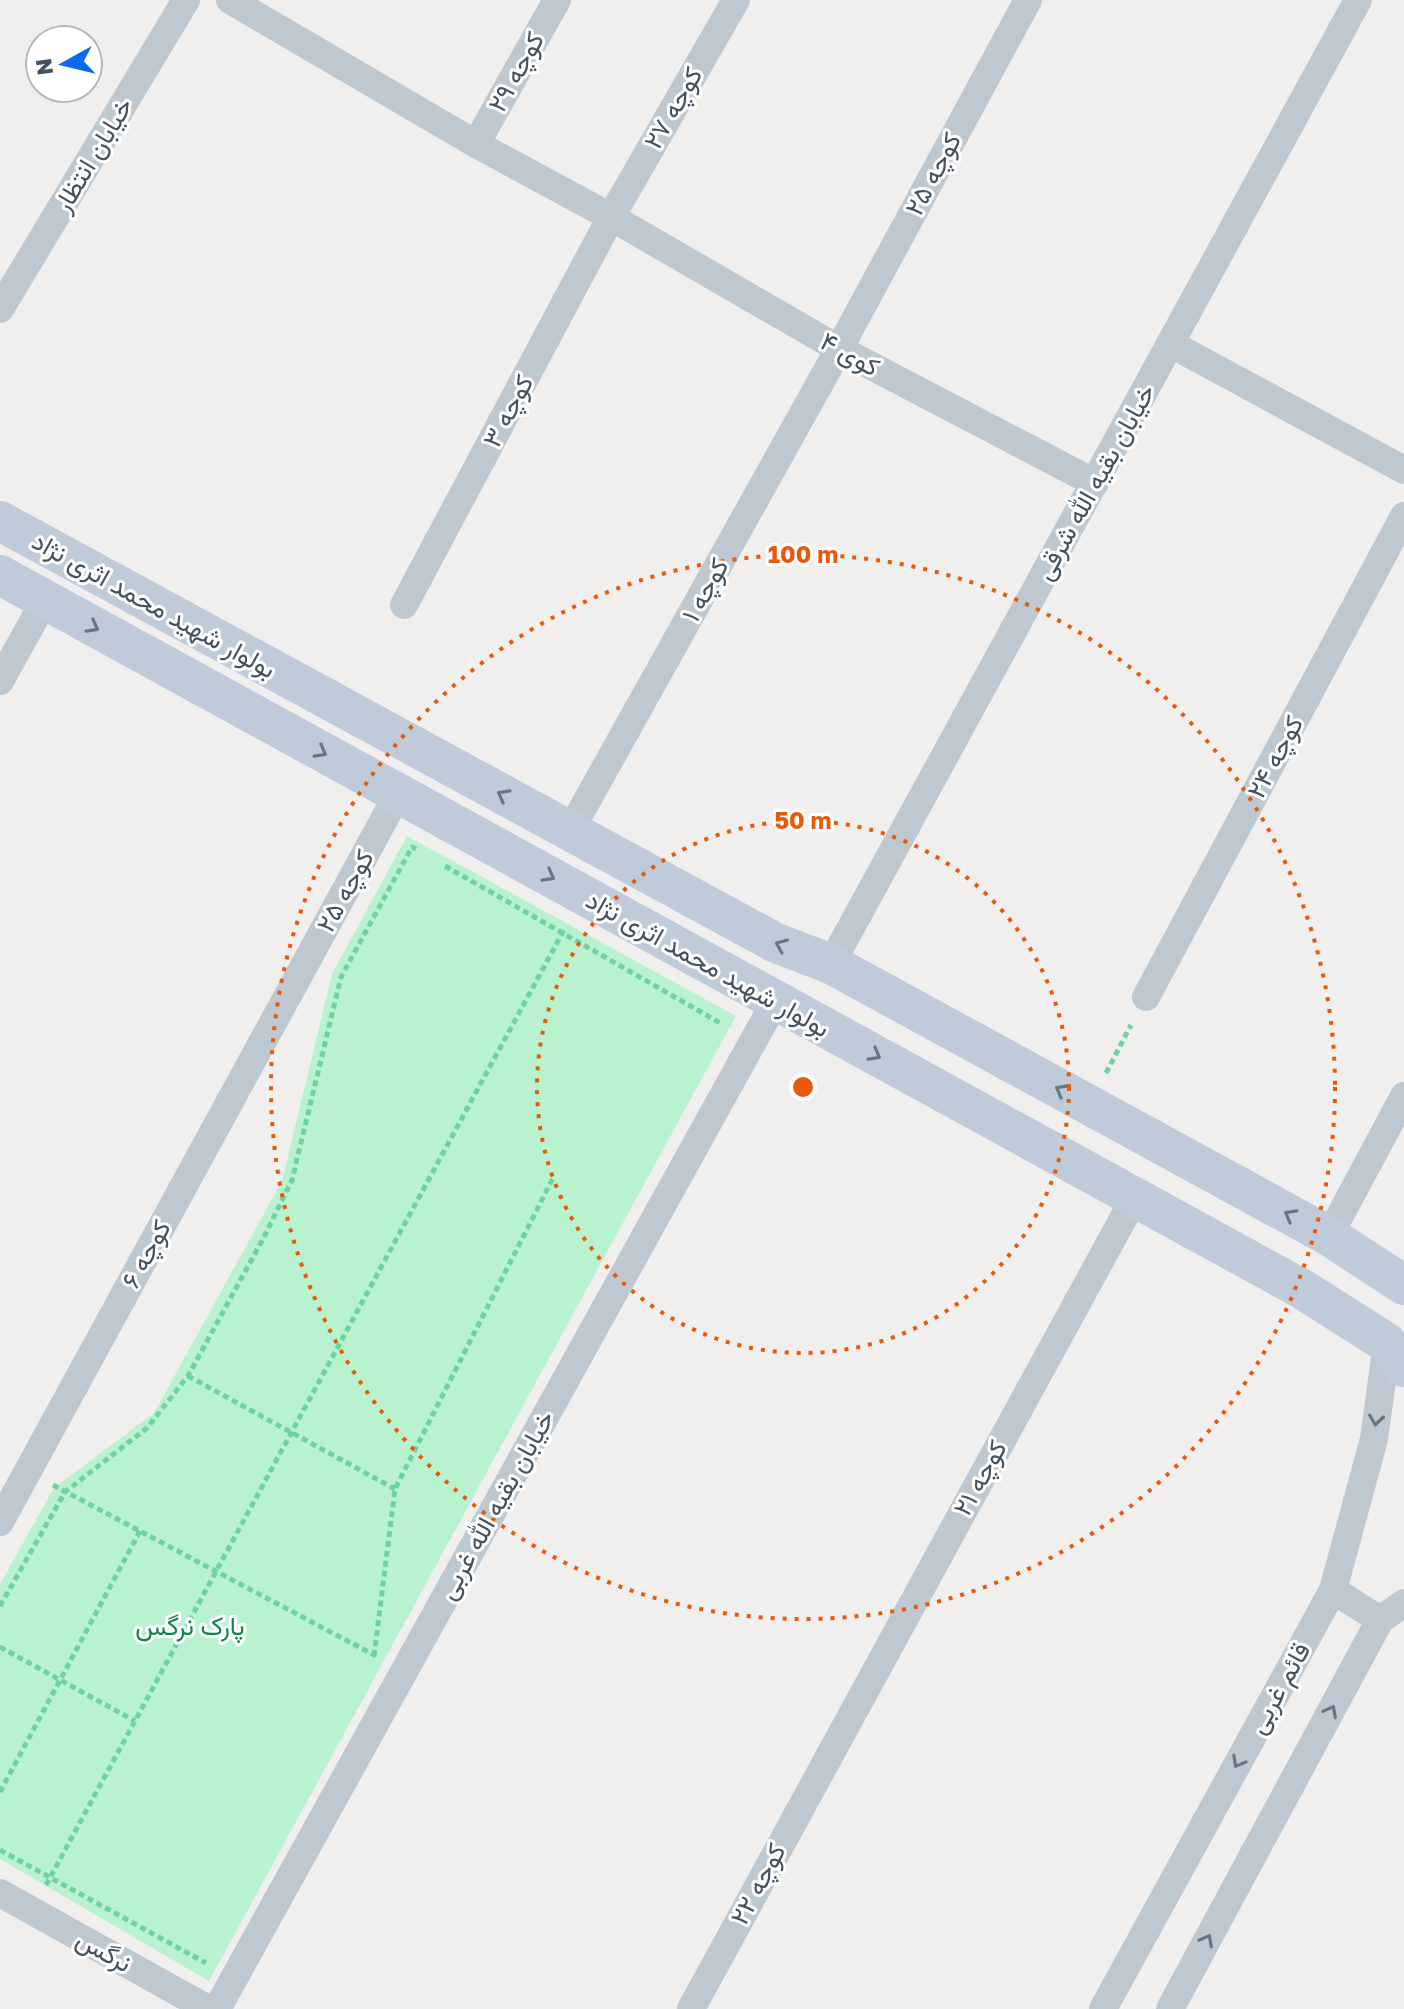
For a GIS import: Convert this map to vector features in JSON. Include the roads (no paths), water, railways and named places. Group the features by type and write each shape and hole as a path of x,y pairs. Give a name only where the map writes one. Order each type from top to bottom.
{"street":[{"name":"خیابان انتظار","path":"0,309 186,0"},
{"name":"کوی ۴","path":"230,0 476,144 611,217 839,349 1095,483"},
{"name":"کوچه ۲۹","path":"476,144 557,0"},
{"name":"کوچه ۲۷","path":"611,217 736,0"},
{"name":"کوچه ۲۵","path":"839,349 1028,0"},
{"name":"خیابان بقیه الله شرقی","path":"831,964 1358,0"},
{"name":"کوچه ۳","path":"404,605 611,217"},
{"path":"1171,344 1404,470"},
{"name":"کوچه ۱","path":"570,831 839,349"},
{"name":"کوچه ۲۴","path":"1146,997 1404,516"},
{"name":"بولوار شهید محمد اثری نژاد","path":"0,521 776,943 831,964 1329,1236 1404,1285"},
{"name":"بولوار شهید محمد اثری نژاد","path":"0,575 1302,1289 1396,1355"},
{"path":"0,681 45,600"},
{"name":"کوچه ۲۵","path":"293,987 398,794"},
{"name":"کوچه ۶","path":"0,1522 293,987"},
{"name":"خیابان بقیه الله غربی","path":"217,2009 776,1000"},
{"path":"1329,1236 1404,1096"},
{"name":"کوچه ۲۱","path":"826,1759 1135,1197"},
{"name":"قائم غربی","path":"1103,2009 1333,1590 1396,1355"},
{"path":"1333,1590 1380,1620"},
{"path":"1170,2009 1380,1620 1404,1603"},
{"name":"کوچه ۲۲","path":"691,2009 826,1759"},
{"name":"نرگس","path":"0,1893 208,2009"}],"park label":[{"name":"پارک نرگس","path":"190,1626"}]}
